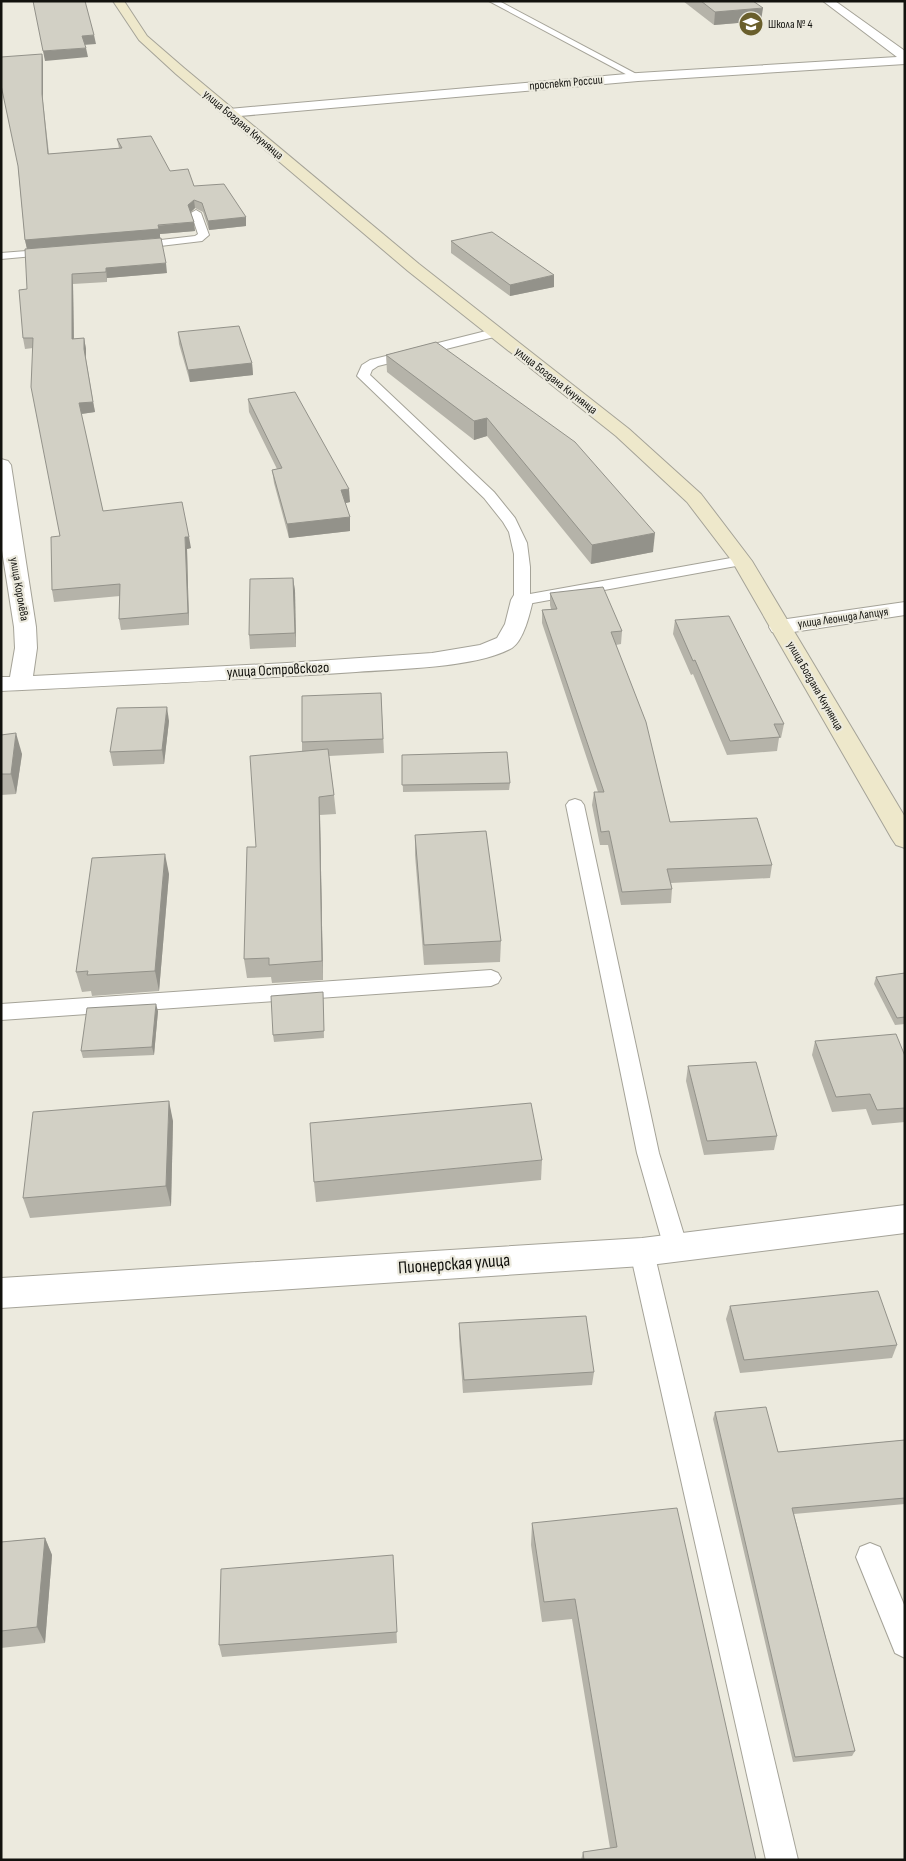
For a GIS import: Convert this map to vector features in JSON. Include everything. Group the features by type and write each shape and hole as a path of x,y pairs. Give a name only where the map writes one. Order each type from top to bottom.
{"main road":[{"name":"улица Богдана Кнунянца","path":"118,1 143,38 229,112 494,333 577,396 670,475 716,524 742,561 905,839"}],"street":[{"path":"828,1 905,58"},
{"name":"проспект России","path":"229,112 638,77 905,58"},
{"name":"улица Королёва","path":"1,464 25,627 26,648 11,684"},
{"name":"улица Островского","path":"11,684 287,670 432,660 485,650 506,642 516,624 522,600"},
{"name":"улица Леонида Лапцуя","path":"780,627 905,608"},
{"name":"Пионерская улица","path":"1,1293 642,1252 905,1219"}],"lane":[{"path":"493,1 638,77"},
{"path":"120,247 198,239 204,235 196,213"},
{"path":"1,256 60,251"},
{"path":"494,333 374,363 366,368 363,376 489,495 508,516 518,535 523,555 522,600 742,561"},
{"path":"575,805 648,1153 676,1248"},
{"path":"1,1012 491,978"},
{"path":"642,1252 782,1860"},
{"path":"870,1557 905,1643"}],"building":[{"path":"33,1 85,1 94,35 82,36 86,48 43,51"},
{"path":"701,1 753,1 763,8 715,12"},
{"path":"42,54 42,94 48,154 122,148 117,139 151,136 170,171 188,169 194,186 224,184 246,217 208,221 202,203 194,200 188,205 194,222 158,225 159,229 25,240 18,166 1,85 1,57"},
{"path":"492,232 554,275 510,285 451,241"},
{"path":"161,238 166,263 106,268 106,272 72,274 72,339 84,338 84,349 93,402 79,403 103,511 182,502 189,537 185,537 188,613 119,619 120,584 52,590 51,537 60,536 31,387 33,338 23,338 19,290 27,289 25,249"},
{"path":"239,326 252,363 188,370 178,332"},
{"path":"436,342 575,442 655,533 592,545 487,418 474,421 386,355"},
{"path":"295,392 349,489 341,490 350,517 287,524 272,470 282,468 248,399"},
{"path":"293,578 295,633 249,635 250,579"},
{"path":"603,587 622,631 611,632 646,722 670,822 757,818 772,865 667,869 672,889 622,892 609,831 601,832 594,792 604,792 542,610 557,609 550,593"},
{"path":"729,616 784,724 774,724 780,737 730,741 695,660 693,661 675,620"},
{"path":"381,693 383,739 302,742 302,696"},
{"path":"167,707 162,750 110,752 117,708"},
{"path":"16,733 11,774 1,774 1,735"},
{"path":"328,749 334,795 319,797 322,961 269,965 269,958 244,959 247,847 256,847 250,756"},
{"path":"507,752 510,783 402,785 402,755"},
{"path":"486,831 501,941 424,945 415,835"},
{"path":"165,854 155,971 87,975 88,971 76,972 92,858"},
{"path":"905,973 905,1017 897,1018 876,977"},
{"path":"323,992 324,1031 273,1035 271,996"},
{"path":"156,1004 152,1047 81,1051 87,1008"},
{"path":"896,1034 905,1056 905,1108 877,1110 870,1094 836,1097 815,1041"},
{"path":"756,1062 777,1136 707,1141 688,1066"},
{"path":"169,1101 166,1186 23,1198 33,1112"},
{"path":"531,1103 542,1160 314,1182 310,1123"},
{"path":"878,1291 897,1345 744,1360 730,1306"},
{"path":"586,1316 594,1372 464,1380 459,1323"},
{"path":"766,1407 778,1452 905,1440 905,1498 792,1508 855,1751 795,1757 715,1412"},
{"path":"677,1508 756,1860 584,1860 583,1852 617,1847 575,1599 544,1602 532,1523"},
{"path":"45,1538 37,1627 1,1631 1,1542"},
{"path":"393,1555 397,1632 219,1645 221,1569"}],"place":[{"name":"Школа № 4","path":"751,24"}]}
